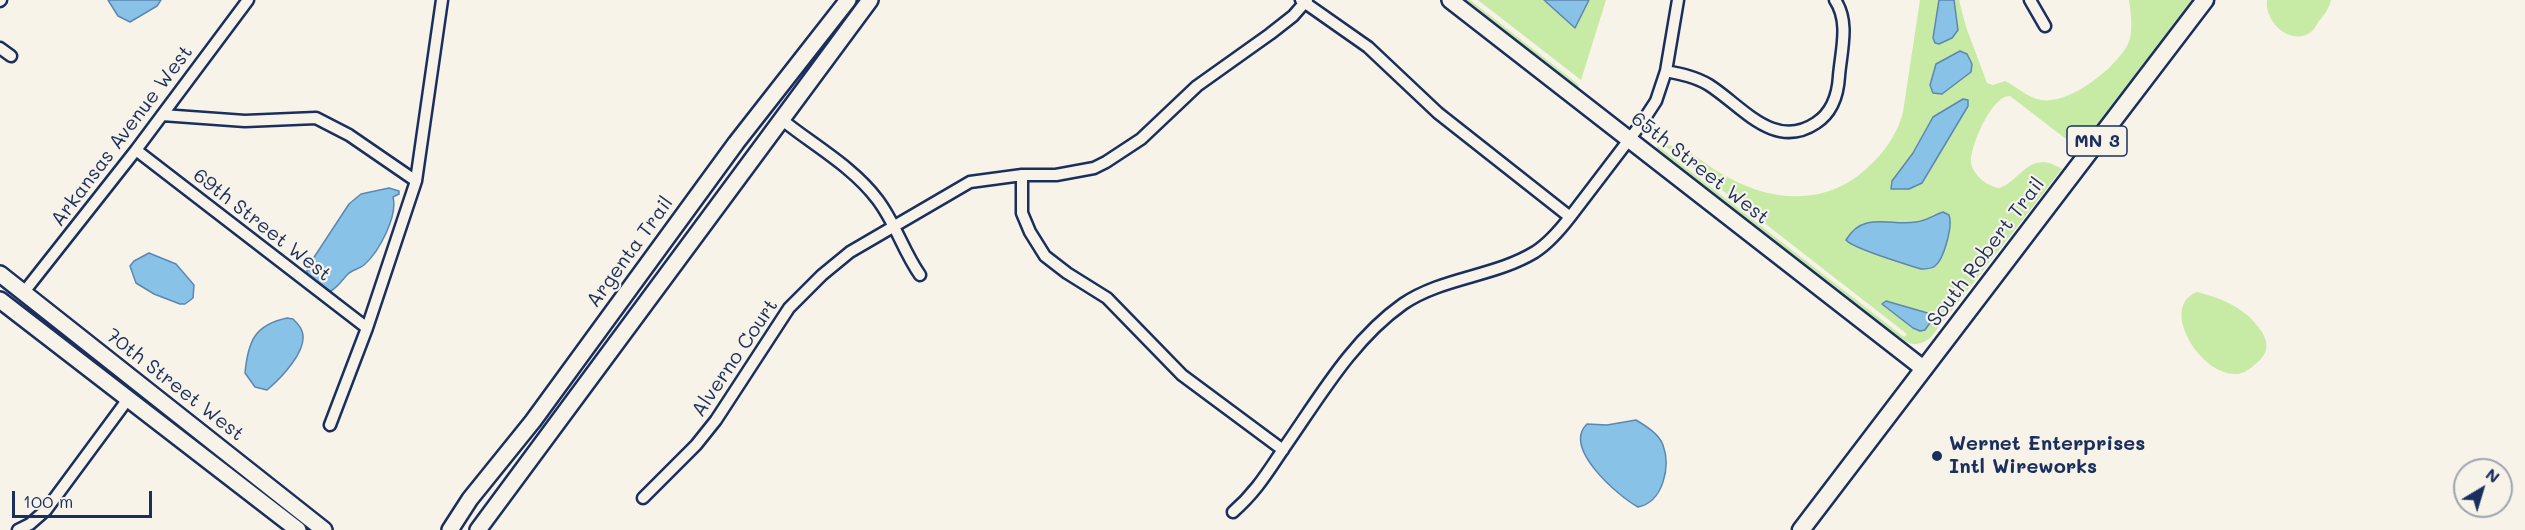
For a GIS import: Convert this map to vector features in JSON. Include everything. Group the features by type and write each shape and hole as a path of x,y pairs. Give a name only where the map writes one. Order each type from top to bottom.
{"main road":[{"name":"South Robert Trail","path":"1801,530 2205,0"}],"street":[{"name":"Arkansas Avenue West","path":"24,292 136,150 248,0"},
{"path":"330,425 367,328 416,181 442,0"},
{"path":"848,0 840,21 785,98 781,120 862,181 894,225 906,253 921,275"},
{"name":"Argenta Trail","path":"450,530 470,499 533,421 736,143 848,0"},
{"name":"Argenta Trail","path":"478,530 870,0"},
{"name":"65th Street West","path":"1450,0 1924,369"},
{"path":"1233,512 1263,482 1354,349 1390,314 1425,292 1446,283 1506,265 1529,255 1549,241 1570,217 1654,105 1666,71 1678,0"},
{"path":"1666,71 1705,83 1768,128 1787,132 1804,129 1825,116 1833,105 1837,91 1844,23 1835,0"},
{"path":"2030,0 2045,26"},
{"path":"1304,1 1368,47 1438,113 1570,217"},
{"name":"Alverno Court","path":"642,498 690,451 716,420 789,308 839,260 864,242 970,182 1022,175 1056,175 1094,168 1129,149 1197,86 1270,34 1304,1"},
{"path":"0,48 11,56"},
{"path":"162,115 245,121 316,118 349,135 416,181"},
{"name":"69th Street West","path":"136,150 367,328"},
{"path":"1022,175 1022,213 1030,232 1045,256 1107,298 1182,375 1283,450"},
{"name":"70th Street West","path":"0,274 324,530"},
{"name":"70th Street West","path":"0,300 298,530"},
{"path":"18,530 30,524 46,510 128,399"}],"green space":[{"path":"1465,0 1470,0 1579,85 1578,88"},
{"path":"1478,0 1606,0 1581,80"},
{"path":"1920,0 1959,0 1966,27 1987,83 1993,85 2005,81 2032,97 2052,100 2064,97 2090,84 2121,55 2131,36 2129,0 2196,0 2079,149 2010,96 1996,103 1984,122 1972,154 1972,166 1981,179 1991,186 2000,188 2034,164 2042,162 2062,169 1931,337 1916,344 1901,339 1654,147 1659,147 1904,337 1907,334 1664,145 1686,151 1733,180 1768,193 1803,196 1821,193 1855,178 1885,149 1900,122"},
{"path":"2267,0 2331,0 2312,31 2303,36 2295,36 2287,34 2274,23 2267,8"},
{"path":"2197,292 2234,306 2249,317 2262,332 2266,350 2259,361 2248,370 2236,374 2223,372 2198,353 2183,325 2182,311 2186,300"}],"water":[{"path":"108,0 161,0 157,6 130,22 118,16"},
{"path":"1544,0 1589,0 1575,28"},
{"path":"1939,0 1954,0 1958,30 1952,38 1939,44 1935,43 1933,38"},
{"path":"1960,51 1967,54 1972,64 1971,72 1942,94 1933,93 1930,85 1936,64"},
{"path":"1963,99 1968,100 1968,106 1922,183 1909,189 1891,189 1892,181 1913,153 1933,117"},
{"path":"389,188 399,191 399,194 393,197 393,214 376,252 364,265 350,273 331,291 321,288 307,274 307,268 349,204 361,194"},
{"path":"1943,212 1949,215 1949,234 1942,257 1935,266 1930,268 1921,269 1880,256 1846,240 1853,231 1869,223 1916,222"},
{"path":"149,253 176,264 194,285 193,298 185,304 180,304 154,294 136,283 130,266 134,261"},
{"path":"1886,301 1931,314 1932,320 1925,330 1920,331 1882,304"},
{"path":"287,318 293,319 300,326 303,339 301,347 286,372 267,390 255,387 245,373 251,344 260,330"},
{"path":"1636,420 1652,431 1661,441 1666,463 1659,491 1647,504 1638,507 1618,493 1596,470 1582,446 1581,434 1587,424 1607,425"}],"place":[{"name":"Wernet Enterprises Intl Wireworks","path":"1937,456"}]}
